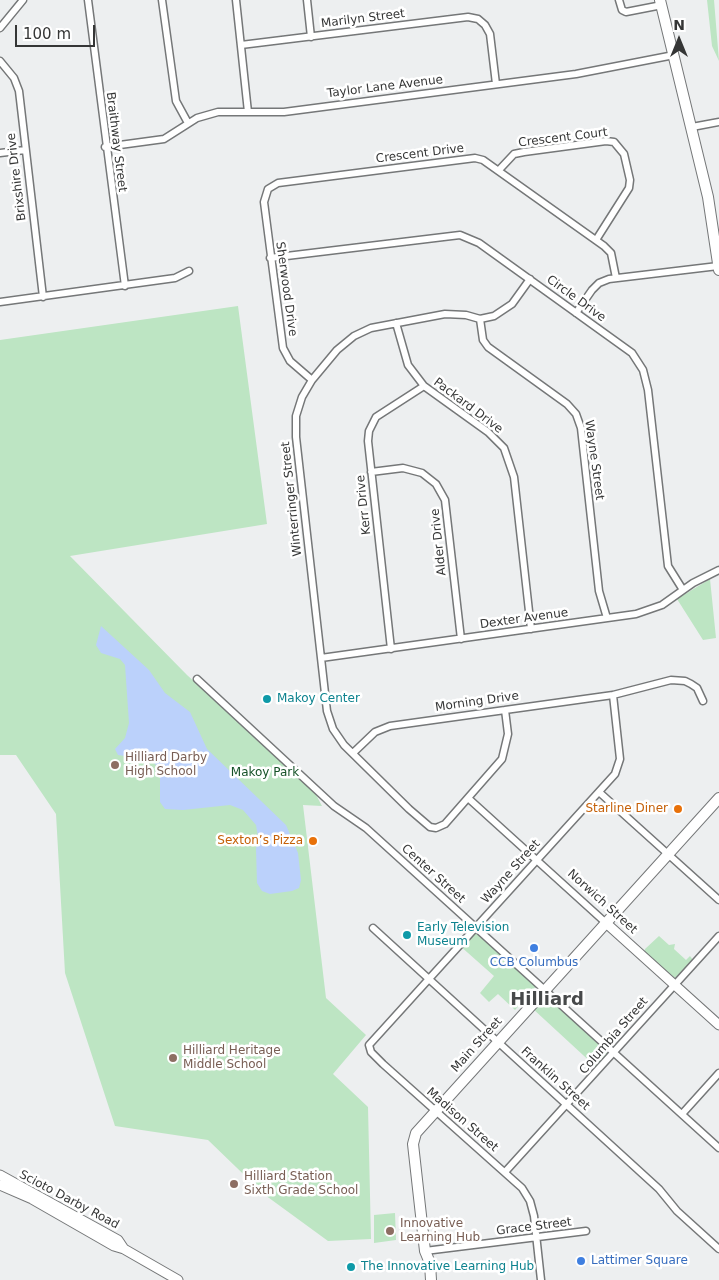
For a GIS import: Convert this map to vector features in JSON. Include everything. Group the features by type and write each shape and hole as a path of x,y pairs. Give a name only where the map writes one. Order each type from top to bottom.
{"main road":[{"path":"661,3 711,210 719,270"},
{"name":"Main Street","path":"424,1280 425,1251 413,1141 419,1128 719,798"},
{"name":"Norwich Street","path":"606,923 719,1025"},
{"name":"Scioto Darby Road","path":"0,1175 118,1240 124,1248"},
{"name":"Scioto Darby Road","path":"0,1185 32,1199 114,1246 124,1248 178,1280"},
{"name":"Main Street","path":"425,1251 430,1263 431,1280"}],"street":[{"path":"0,28 23,0"},
{"name":"Braithway Street","path":"88,0 105,148 125,286"},
{"path":"162,0 176,102 188,123"},
{"path":"236,0 248,112"},
{"path":"307,0 311,36"},
{"path":"618,0 622,10 626,12 661,3"},
{"name":"Marilyn Street","path":"241,45 468,17 478,19 485,25 490,34 496,84"},
{"name":"Taylor Lane Avenue","path":"105,148 164,139 188,123 207,114 284,112 576,74 674,55"},
{"name":"Brixshire Drive","path":"0,61 14,78 19,91 43,297"},
{"path":"692,127 719,122"},
{"name":"Crescent Court","path":"499,170 514,154 606,141 614,142 624,154 630,180 629,188 596,240"},
{"path":"0,153 25,150"},
{"name":"Crescent Drive","path":"268,189 278,183 475,158 483,160 596,240 611,253 616,278"},
{"name":"Sherwood Drive","path":"268,189 264,202 283,348 290,361 312,380"},
{"name":"Circle Drive","path":"270,258 460,235 479,243 632,353 643,370 648,390 666,557 668,566 683,590"},
{"path":"576,312 599,283 616,278 718,266"},
{"path":"0,302 176,278 189,271"},
{"path":"480,319 499,313 512,304 530,279"},
{"name":"Winterringer Street","path":"468,798 445,824 436,828 425,823 353,753 332,729 327,711 296,437 296,416 302,397 312,380 337,350 354,336 371,328 445,314 466,315 480,319"},
{"name":"Wayne Street","path":"480,319 483,340 488,347 567,404 576,414 580,428 599,591 607,618"},
{"name":"Packard Drive","path":"396,323 408,365 424,386 488,432 504,448 514,476 531,629"},
{"name":"Kerr Drive","path":"391,649 371,472 369,431 376,417 424,386"},
{"name":"Alder Drive","path":"371,472 403,468 422,473 436,484 445,500 461,639"},
{"name":"Dexter Avenue","path":"321,658 636,614 662,605 683,590 719,570"},
{"name":"Center Street","path":"197,679 334,806 366,828 719,1148"},
{"name":"Morning Drive","path":"353,753 375,732 390,726 613,695 678,680 697,688 703,701"},
{"name":"Wayne Street","path":"369,1045 599,792 619,767 613,695"},
{"path":"468,798 502,759 508,734 505,710"},
{"path":"599,792 719,900"},
{"name":"Norwich Street","path":"468,798 606,923"},
{"name":"Franklin Street","path":"373,928 659,1189 677,1211 719,1249"},
{"name":"Columbia Street","path":"505,1172 719,936"},
{"name":"Madison Street","path":"369,1045 371,1052 434,1111 522,1188 530,1201 534,1216 541,1280"},
{"path":"682,1114 719,1073"},
{"name":"Grace Street","path":"425,1251 586,1231"}],"green space":[{"path":"707,0 714,0 719,61 712,46"},
{"name":"Makoy Park","path":"238,306 267,524 70,556 187,675 314,791 322,806 303,805 326,998 366,1035 333,1074 368,1107 371,1239 328,1241 265,1195 208,1140 115,1126 65,973 56,814 16,755 0,755 0,340"},
{"path":"710,579 716,638 703,640 677,599"},
{"path":"475,927 539,983 515,1010 498,994 489,1002 480,993 494,976 459,945"},
{"path":"659,936 669,945 675,944 674,949 686,960 690,956 693,960 675,978 644,953 645,949"},
{"path":"548,996 603,1048 607,1049 607,1054 596,1067 532,1008 542,997"},
{"path":"395,1213 396,1240 374,1243 374,1215"}],"water":[{"path":"101,626 149,670 165,693 190,712 207,749 286,825 298,853 301,880 299,888 292,891 270,894 262,891 257,883 256,849 258,837 256,825 243,810 230,805 183,810 165,809 160,802 160,774 157,766 151,760 118,755 115,749 125,738 129,723 125,665 120,659 101,653 96,645"}],"place":[{"name":"Makoy Center","path":"267,699"},
{"name":"Hilliard Darby High School","path":"115,765"},
{"name":"Starline Diner","path":"678,809"},
{"name":"Sexton’s Pizza","path":"313,841"},
{"name":"Early Television Museum","path":"407,935"},
{"name":"CCB Columbus","path":"534,948"},
{"name":"Hilliard Heritage Middle School","path":"173,1058"},
{"name":"Hilliard Station Sixth Grade School","path":"234,1184"},
{"name":"Innovative Learning Hub","path":"390,1231"},
{"name":"Lattimer Square","path":"581,1261"},
{"name":"The Innovative Learning Hub","path":"351,1267"}],"district":[{"name":"Hilliard","path":"547,1000"}]}
